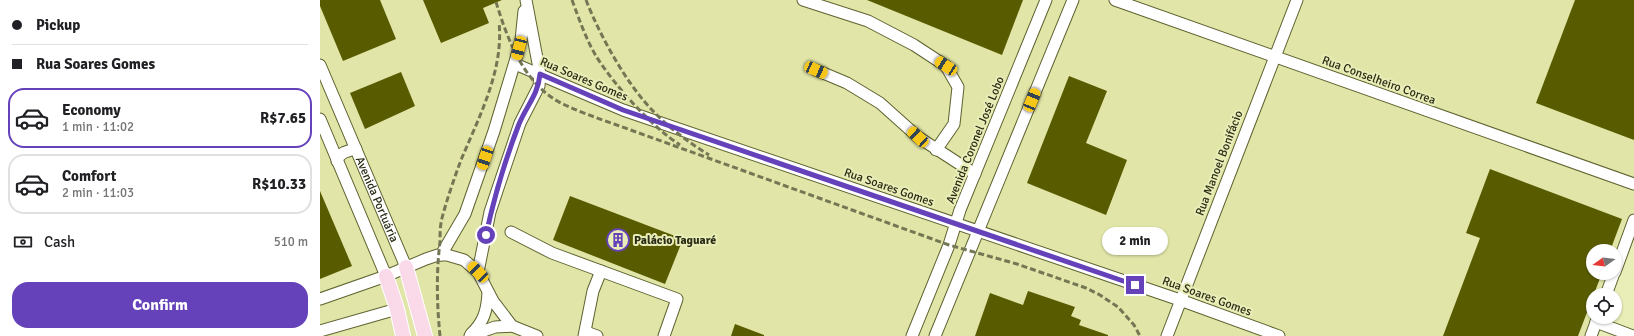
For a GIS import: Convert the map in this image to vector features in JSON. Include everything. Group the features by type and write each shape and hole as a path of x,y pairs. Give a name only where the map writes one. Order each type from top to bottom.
{"main road":[{"name":"Avenida Portuária","path":"406,267 425,336"},
{"name":"Avenida Portuária","path":"386,276 397,309 403,336"}],"street":[{"path":"441,255 465,214 471,198 515,64 521,40 526,0"},
{"path":"478,272 490,212 520,123 539,86 540,74 526,0"},
{"path":"803,0 868,21 914,44 946,66 958,87 954,124 936,150"},
{"name":"Avenida Coronel José Lobo","path":"912,336 949,245 975,174 1046,0"},
{"path":"935,336 1073,0"},
{"name":"Rua Conselheiro Correa","path":"1116,0 1275,55 1427,112 1634,184"},
{"name":"Rua Manoel Bonifácio","path":"1167,336 1297,0"},
{"name":"Rua Soares Gomes","path":"515,64 623,110 1180,300 1279,336"},
{"name":"Avenida Portuária","path":"320,65 406,267"},
{"path":"816,70 847,84 880,103 918,137 975,174"},
{"name":"Avenida Portuária","path":"320,119 386,276"},
{"path":"337,161 339,156 343,153 356,149"},
{"path":"1622,253 1634,220"},
{"path":"511,232 552,252 677,299 664,336"},
{"path":"320,299 386,276 426,259 441,255 456,257 464,260 478,272 488,293 512,326"},
{"path":"597,336 585,334 593,291 601,271"},
{"path":"469,336 479,326 483,319 486,311 488,293"},
{"path":"320,331 397,309"},
{"path":"1591,336 1596,324"},
{"path":"1606,324 1633,336"},
{"path":"469,336 496,327 512,326 537,336"}],"shaded area":[{"path":"320,0 1634,0 1634,209 1621,244 1586,244 1586,280 1608,280 1606,288 1586,288 1586,324 1592,324 1589,336 320,336"}],"building":[{"path":"320,0 380,0 396,39 343,61 320,6"},
{"path":"423,0 502,0 483,8 489,23 441,43"},
{"path":"867,0 1023,0 1002,55"},
{"path":"1575,0 1634,0 1634,140 1536,103"},
{"path":"401,72 415,106 365,129 350,93"},
{"path":"1069,76 1107,91 1086,143 1127,160 1106,215 1027,183"},
{"path":"1490,169 1622,219 1613,244 1586,244 1586,280 1599,280 1596,288 1586,288 1586,315 1578,336 1443,336 1480,238 1466,233"},
{"path":"320,191 352,266 320,279"},
{"name":"Palácio Taguaré","path":"570,196 683,239 665,284 553,240"},
{"path":"1028,291 1075,307 1071,316 1081,320 1079,325 1108,336 975,336 990,293 1023,305"},
{"path":"735,324 764,335 764,336 731,336"}],"railway":[{"path":"572,0 589,43 604,68 634,105 657,127 680,145"},
{"path":"586,0 615,59 644,101 673,130 709,155"},
{"path":"496,2 506,32 520,61 529,75 539,87 551,97 565,105 949,245 1017,264 1086,288 1118,307 1134,325 1140,336"},
{"path":"440,336 437,278 441,221 458,167 489,93 498,58 500,40 499,22"}],"place":[{"name":"Palácio Taguaré","path":"618,240"}],"route":[{"path":"486,235 490,212 497,191 520,123 539,86 540,74 623,110 1135,285"}]}
